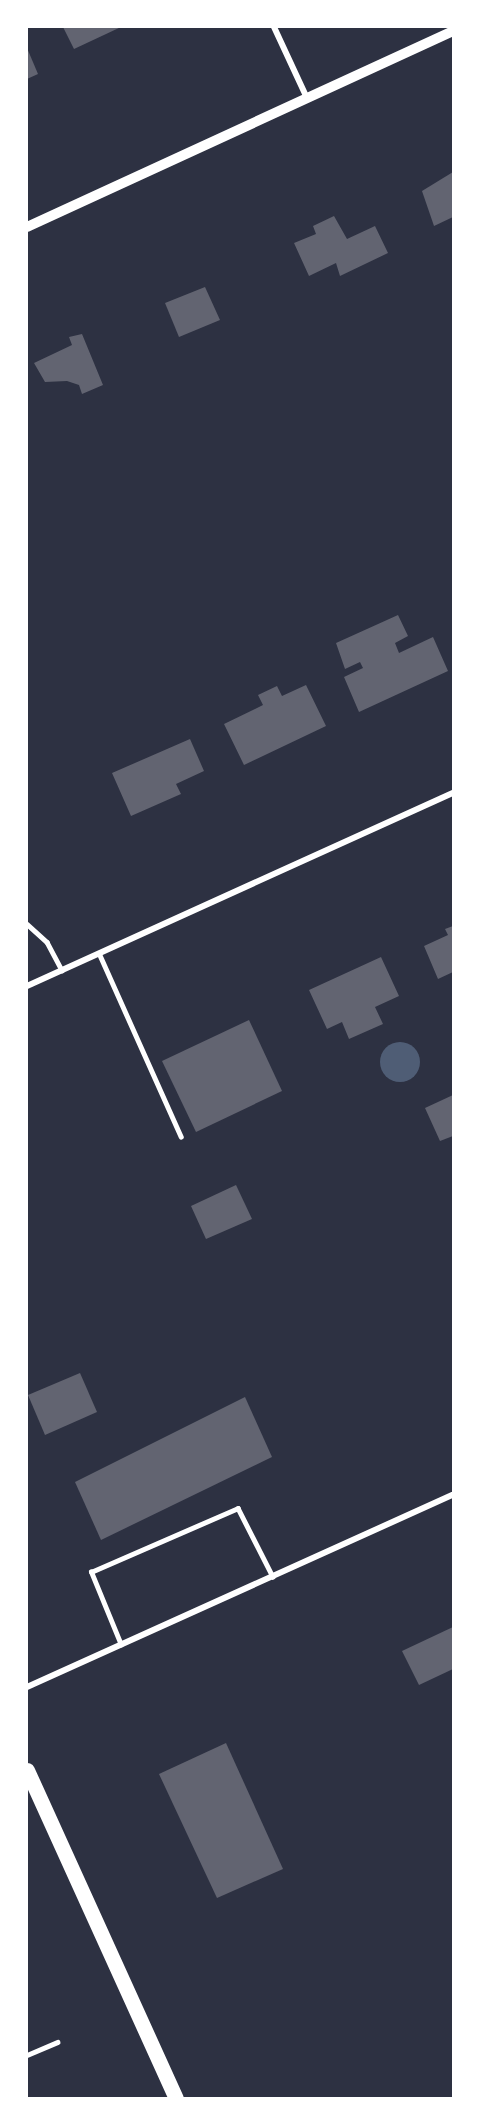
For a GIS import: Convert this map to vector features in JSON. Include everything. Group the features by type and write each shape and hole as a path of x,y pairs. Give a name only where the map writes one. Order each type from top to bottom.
{"main road":[{"path":"27,1770 176,2098"}],"street":[{"path":"274,27 308,98"},
{"path":"27,227 453,31"},
{"path":"27,986 453,793"},
{"path":"27,1687 453,1495"}],"lane":[{"path":"27,924 47,942 62,970"},
{"path":"99,953 181,1136"},
{"path":"121,1645 91,1572 238,1508 273,1577"},
{"path":"27,2055 57,2042"}],"water":[{"path":"400,1042 408,1043 414,1048 419,1054 419,1070 414,1076 408,1081 400,1082 392,1081 386,1076 381,1070 380,1062 381,1054 386,1048 392,1043"}],"building":[{"path":"63,27 121,27 74,49"},
{"path":"27,48 38,74 27,79"},
{"path":"453,172 453,217 434,226 422,191"},
{"path":"334,216 347,239 375,226 388,253 340,276 336,263 309,276 294,243 316,234 313,226"},
{"path":"205,287 220,320 179,337 165,303"},
{"path":"82,334 103,385 82,394 79,385 67,381 45,382 34,363 72,345 69,337"},
{"path":"398,615 408,636 395,643 399,653 433,637 448,671 359,712 344,677 363,668 360,662 345,669 336,643"},
{"path":"306,685 326,726 244,765 224,724 263,705 258,695 277,686 282,696"},
{"path":"190,739 204,771 176,784 181,794 131,816 112,773"},
{"path":"453,926 453,972 438,979 424,946 448,935 445,929"},
{"path":"381,957 399,996 375,1007 383,1024 349,1039 342,1022 327,1029 309,990"},
{"path":"249,1020 282,1091 196,1132 162,1061"},
{"path":"453,1095 453,1136 440,1141 425,1108"},
{"path":"236,1185 252,1219 206,1239 191,1206"},
{"path":"80,1373 97,1412 45,1435 28,1395"},
{"path":"245,1397 272,1457 101,1540 75,1482"},
{"path":"453,1627 453,1669 419,1685 402,1651"},
{"path":"226,1743 283,1869 217,1898 159,1774"}]}
